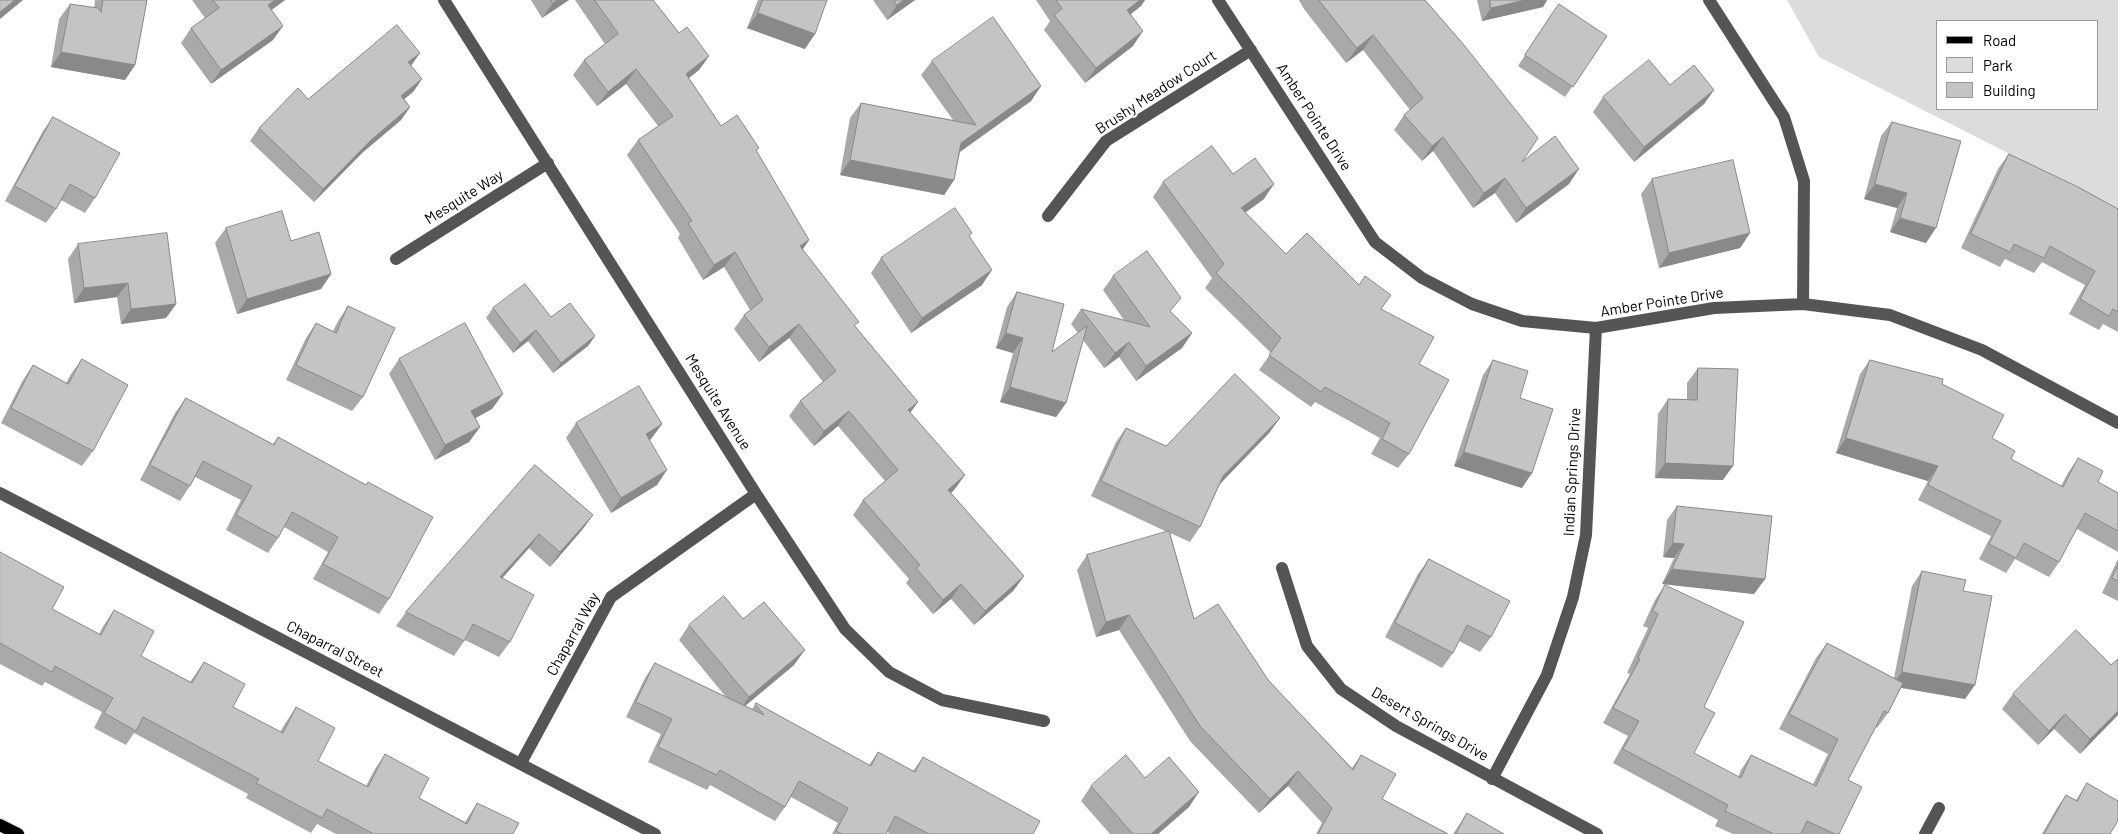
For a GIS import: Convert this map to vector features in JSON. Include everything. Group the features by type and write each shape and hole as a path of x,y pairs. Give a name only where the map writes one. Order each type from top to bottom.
{"main road":[{"path":"0,825 18,834"}],"street":[{"name":"Mesquite Avenue","path":"444,0 756,494 845,629 889,672 942,700 1044,721"},
{"name":"Amber Pointe Drive","path":"1218,0 1375,242 1422,278 1472,304 1522,321 1596,328 1714,308 1804,304 1890,315 1982,350 2118,423"},
{"path":"1708,0 1784,117 1804,181 1804,304"},
{"name":"Brushy Meadow Court","path":"1048,216 1106,141 1250,50"},
{"name":"Mesquite Way","path":"396,259 548,163"},
{"name":"Indian Springs Drive","path":"1492,778 1547,675 1573,597 1586,535 1596,328"},
{"name":"Chaparral Street","path":"0,493 522,763 655,834"},
{"name":"Chaparral Way","path":"522,763 611,597 756,494"},
{"name":"Desert Springs Drive","path":"1282,568 1307,646 1341,689 1396,726 1597,834"},
{"path":"1925,834 1939,808"}],"green space":[{"path":"1787,0 2118,0 2118,209 1819,57"}],"building":[{"path":"0,0 15,0 0,12"},
{"path":"103,0 147,0 135,65 61,52 70,4 98,8 101,12"},
{"path":"213,0 275,0 268,5 283,26 221,70 191,28 219,8"},
{"path":"595,0 653,0 679,33 687,27 709,56 686,74 721,126 737,115 759,148 756,150 809,240 800,246 859,322 854,325 918,402 908,410 965,475 948,490 1024,576 985,611 961,584 943,600 916,568 920,565 863,500 898,470 849,411 824,431 800,401 836,371 799,324 769,347 744,315 763,300 735,252 714,265 688,223 692,221 638,140 673,116 636,69 608,92 584,60 618,34"},
{"path":"763,0 827,0 815,34 758,13"},
{"path":"894,0 904,0 897,5"},
{"path":"1056,0 1140,0 1127,10 1143,31 1096,68 1054,15 1062,9"},
{"path":"1319,0 1425,0 1464,45 1538,138 1522,162 1555,136 1579,169 1526,208 1505,178 1484,193 1443,137 1432,146 1404,115 1423,98 1373,35 1357,48"},
{"path":"1490,0 1525,0 1491,8"},
{"path":"1559,4 1607,36 1573,87 1525,55"},
{"path":"993,17 1041,86 961,143 954,180 850,160 861,103 976,125 932,61"},
{"path":"397,25 420,53 408,62 422,79 401,96 410,107 371,140 323,189 259,128 298,88 308,99"},
{"path":"1649,60 1670,85 1694,65 1714,90 1644,147 1603,97"},
{"path":"53,117 120,153 95,198 70,184 56,209 15,186"},
{"path":"1892,122 1961,141 1936,228 1900,218 1907,193 1875,184"},
{"path":"1212,146 1233,174 1255,158 1274,184 1241,208 1286,254 1307,233 1359,285 1365,276 1391,295 1381,309 1434,337 1419,364 1449,380 1409,454 1382,439 1390,423 1325,387 1321,392 1269,355 1281,338 1216,273 1224,264 1163,182"},
{"path":"2009,154 2078,187 2118,209 2118,312 2113,309 2109,316 2080,299 2095,271 2050,246 2044,258 2014,244 2010,252 1971,234"},
{"path":"1733,160 1750,233 1669,253 1652,179"},
{"path":"955,208 972,233 969,236 992,270 922,318 881,258"},
{"path":"282,211 291,241 319,232 331,274 247,299 226,228"},
{"path":"167,233 176,304 131,309 128,283 84,288 78,244"},
{"path":"1147,251 1181,298 1170,311 1192,333 1146,366 1129,342 1115,353 1081,309 1150,327 1113,276"},
{"path":"525,284 551,317 570,303 595,336 561,363 536,330 520,343 493,308"},
{"path":"1017,292 1064,304 1052,352 1087,326 1066,403 1010,387 1023,338 1006,333"},
{"path":"348,306 395,328 363,397 296,365 316,323 336,333"},
{"path":"465,323 503,394 471,411 480,427 445,445 399,359"},
{"path":"82,359 128,385 93,451 11,408 33,365 68,384"},
{"path":"1493,360 1528,371 1520,398 1553,409 1532,473 1464,452"},
{"path":"1870,360 1943,379 1942,384 2004,415 1992,438 2015,451 2011,459 2063,487 2078,458 2103,471 2098,482 2118,493 2118,531 2085,513 2059,562 2024,543 2016,558 1989,544 2001,521 1928,485 1938,466 1846,438"},
{"path":"1698,368 1738,369 1733,466 1665,463 1668,399 1697,400"},
{"path":"1235,374 1280,418 1223,476 1200,527 1101,481 1126,428 1166,446"},
{"path":"639,386 662,424 646,434 667,470 621,498 576,423"},
{"path":"186,398 274,445 278,437 366,485 368,482 433,517 389,599 323,564 338,537 292,512 278,538 236,515 252,486 203,461 190,486 150,465"},
{"path":"535,465 593,515 560,552 539,534 500,577 534,595 510,642 473,624 464,641 406,612"},
{"path":"1677,506 1772,516 1765,579 1672,569 1684,544 1673,543"},
{"path":"1169,531 1194,619 1218,604 1269,681 1353,770 1361,755 1396,774 1382,799 1448,834 1318,834 1332,808 1298,771 1270,799 1200,726 1129,615 1106,622 1087,555"},
{"path":"0,552 64,587 52,609 101,635 114,610 154,631 141,656 192,683 204,662 245,684 233,707 283,733 296,707 335,728 318,761 368,787 385,754 429,778 419,798 467,824 477,803 519,823 513,834 374,834 327,809 322,818 256,783 259,779 143,717 136,731 104,713 113,698 55,666 52,672 0,643"},
{"path":"1429,559 1510,601 1491,637 1467,625 1453,653 1395,623"},
{"path":"2118,566 2118,581 2112,578"},
{"path":"1922,571 1966,580 1963,591 1992,596 1975,685 1902,672"},
{"path":"1665,585 1744,622 1704,707 1715,713 1694,753 1741,778 1751,755 1816,786 1838,739 1789,714 1827,643 1903,683 1888,713 1884,711 1848,780 1862,787 1839,834 1835,834 1807,821 1801,834 1774,834 1725,811 1728,805 1623,749 1639,721 1613,708 1640,659 1638,658 1658,614 1653,611"},
{"path":"724,596 743,619 764,602 805,650 749,697 689,625"},
{"path":"2076,630 2111,665 2118,659 2118,711 2090,739 2065,714 2049,731 2013,694"},
{"path":"655,663 764,715 756,703 871,766 878,752 915,772 923,757 1040,821 1033,834 929,834 895,816 886,834 842,834 836,831 848,808 799,781 785,807 720,770 717,775 658,747 672,719 636,702"},
{"path":"1126,755 1145,778 1169,757 1199,792 1151,834 1133,834 1091,786"},
{"path":"2087,783 2118,801 2118,821 2110,834 2044,834 2066,795 2077,801"},
{"path":"1467,813 1504,834 1456,834"}]}
